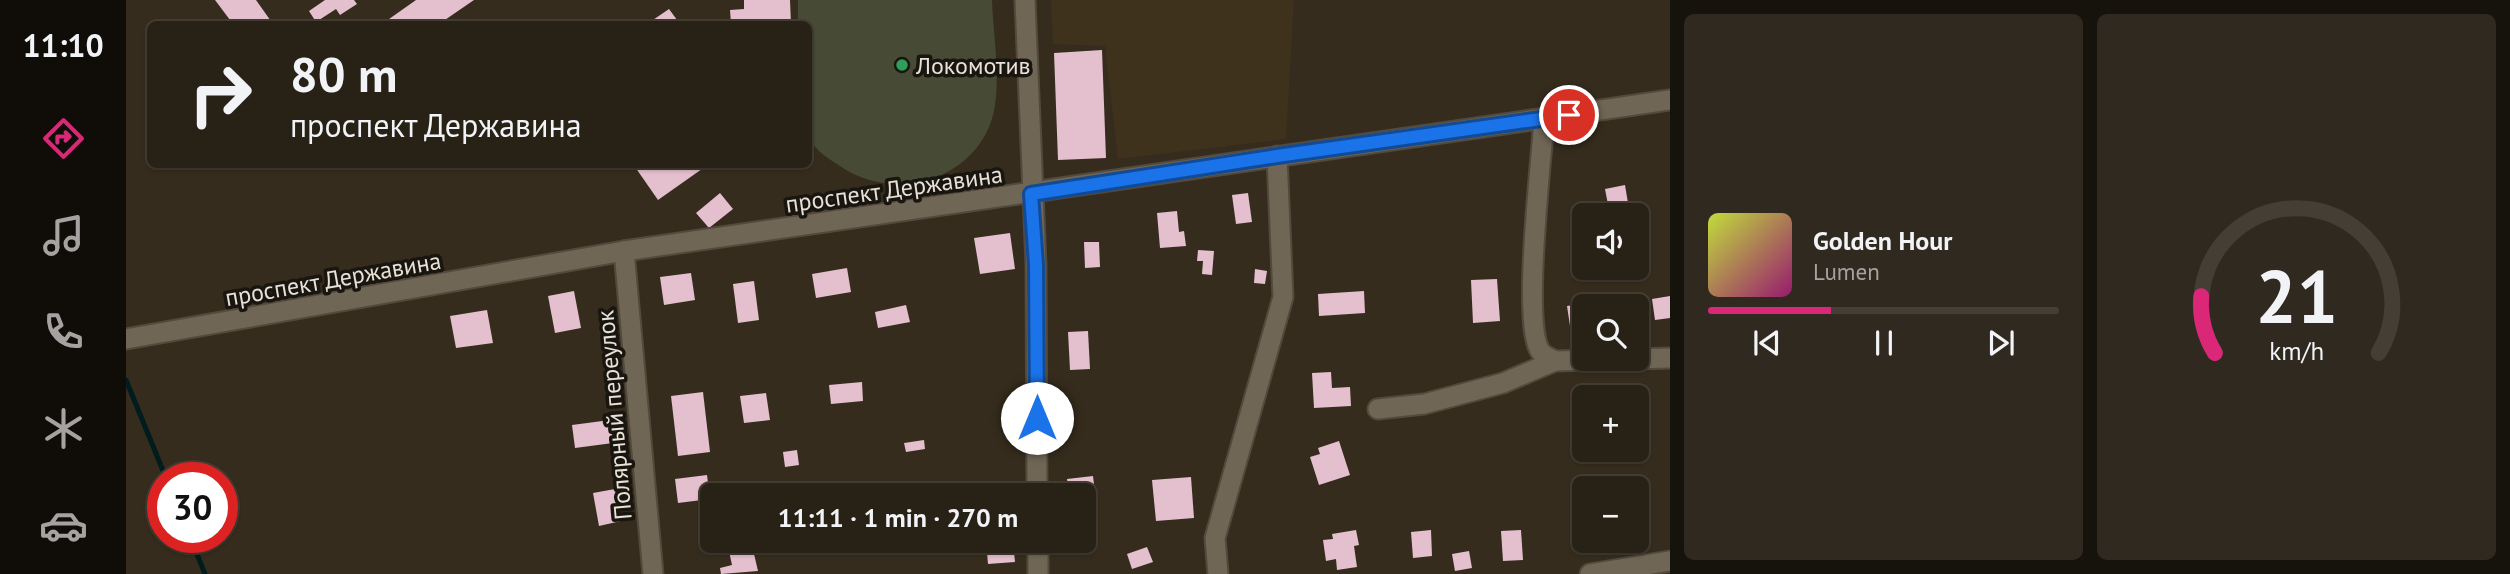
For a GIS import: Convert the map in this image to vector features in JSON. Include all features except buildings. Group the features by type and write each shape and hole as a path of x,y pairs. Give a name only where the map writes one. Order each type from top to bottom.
{"street":[{"path":"1025,0 1036,265 1037,483"},
{"name":"проспект Державина","path":"126,339 624,251 1670,100"},
{"path":"1544,118 1540,187 1533,241 1534,335 1541,353 1555,361"},
{"path":"1219,574 1215,538 1283,298 1277,156"},
{"name":"Полярный переулок","path":"624,251 653,574"},
{"path":"1378,409 1424,404 1503,383 1555,361 1665,355"},
{"path":"1038,553 1038,574"},
{"path":"1590,574 1670,561"}],"shaded area":[{"path":"1051,0 1294,0 1286,139 1118,159 1105,46 1053,44"}],"green space":[{"name":"Локомотив","path":"798,0 992,0 996,98 989,127 977,147 962,162 944,174 902,184 859,176 822,154 812,143 812,21 798,21"}],"waterway":[{"path":"126,380 159,462"},
{"path":"196,553 205,574"}],"place":[{"name":"Локомотив","path":"902,65"}],"route":[{"path":"1037,418 1036,265 1031,194 1569,115"}]}
